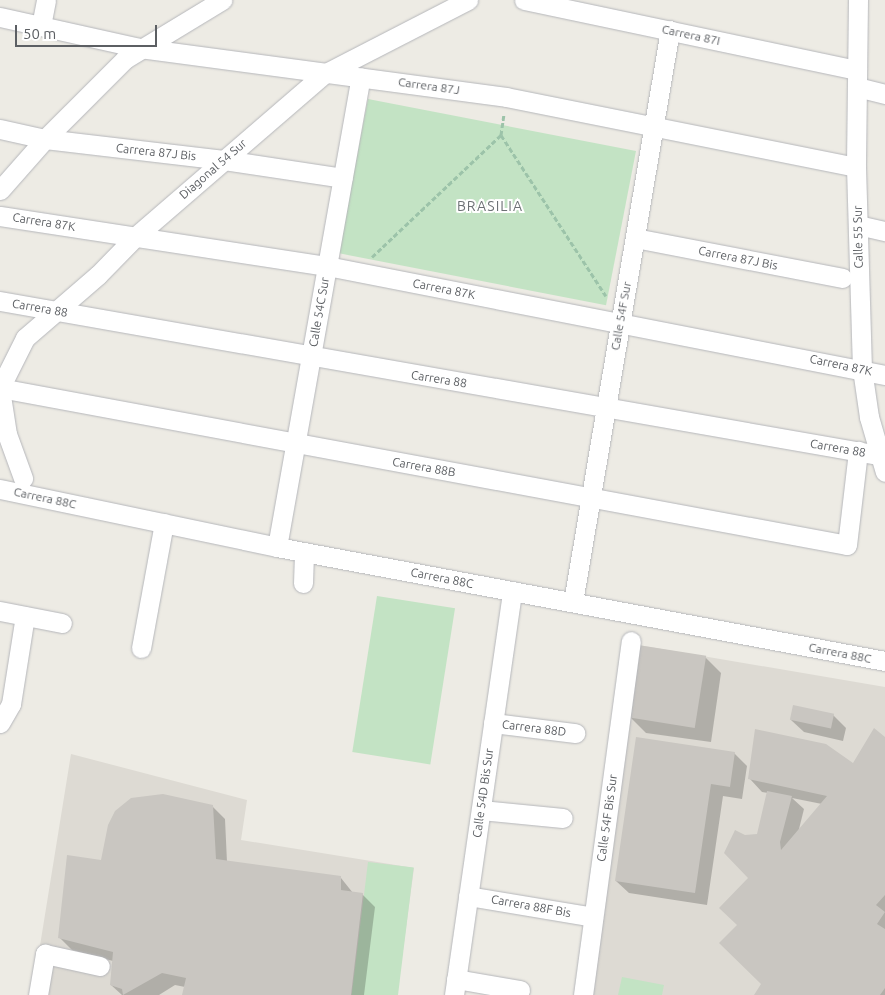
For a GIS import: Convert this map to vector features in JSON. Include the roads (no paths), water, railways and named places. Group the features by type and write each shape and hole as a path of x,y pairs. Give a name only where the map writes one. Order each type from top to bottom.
{"street":[{"path":"41,26 46,0"},
{"path":"0,190 44,139 140,48 222,0"},
{"name":"Diagonal 54 Sur","path":"0,388 25,338 98,275 135,236 324,74 468,0"},
{"name":"Carrera 87I","path":"524,0 670,30 857,78 885,94"},
{"name":"Calle 55 Sur","path":"858,0 856,167 862,369 881,463"},
{"name":"Carrera 87J","path":"0,17 140,48 506,97 653,128 856,167"},
{"name":"Calle 54F Sur","path":"573,602 670,30"},
{"name":"Calle 54C Sur","path":"276,547 361,77"},
{"name":"Carrera 87J Bis","path":"0,129 44,139 224,160 343,178"},
{"name":"Carrera 87K","path":"0,216 327,266 885,374"},
{"path":"858,225 885,231"},
{"name":"Carrera 87J Bis","path":"635,238 842,278"},
{"name":"Carrera 88","path":"0,301 310,358 606,406 858,451 881,463"},
{"path":"0,388 6,434 23,478"},
{"name":"Carrera 88B","path":"0,388 847,545 858,451"},
{"name":"Carrera 88C","path":"0,488 276,547 885,661"},
{"path":"141,648 164,523"},
{"path":"303,583 304,552"},
{"name":"Calle 54D Bis Sur","path":"455,987 512,591"},
{"path":"0,611 62,623"},
{"path":"0,723 11,704 26,616"},
{"name":"Calle 54F Bis Sur","path":"582,995 631,641"},
{"name":"Carrera 88D","path":"493,723 575,732"},
{"path":"481,810 563,818"},
{"name":"Carrera 88F Bis","path":"468,896 593,917"},
{"path":"38,995 45,954 100,966"},
{"path":"455,987 520,990"}],"district":[{"name":"BRASILIA","path":"490,206"}]}
